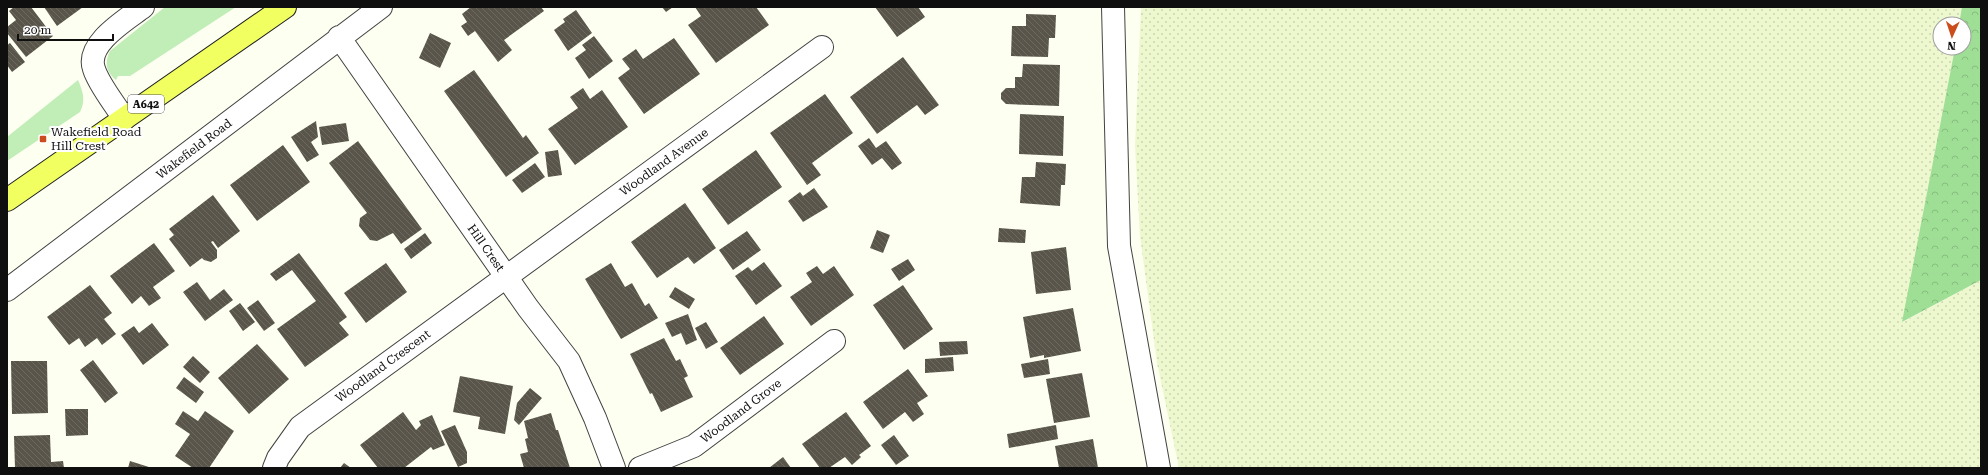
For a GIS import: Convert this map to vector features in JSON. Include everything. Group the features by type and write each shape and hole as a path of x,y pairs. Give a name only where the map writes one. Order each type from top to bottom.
{"main road":[{"name":"A642","path":"7,200 285,7"}],"street":[{"path":"124,119 94,69 93,54 101,41 143,7"},
{"name":"Wakefield Road","path":"7,290 260,100 339,37 381,7"},
{"path":"1113,7 1119,246 1159,468"},
{"name":"Hill Crest","path":"339,37 528,308 569,361 595,418 614,468"},
{"name":"Woodland Avenue","path":"506,277 822,47"},
{"name":"Woodland Crescent","path":"274,468 278,458 300,427 506,277"},
{"name":"Woodland Grove","path":"640,468 694,446 834,341"}],"green space":[{"path":"165,7 236,7 130,76 118,76 116,80 110,74 107,67 107,59 110,51"},
{"path":"1141,7 1962,7 1960,16 1932,16 1932,56 1953,56 1903,322 1981,280 1981,468 1179,468 1157,363 1140,236 1135,146"},
{"path":"1962,7 1981,7 1981,280 1902,322 1953,56 1972,56 1972,16 1960,16"},
{"path":"78,80 83,96 83,104 80,112 7,161 7,137"}],"building":[{"path":"14,7 31,7 53,36 26,57 7,33 7,27 16,20 9,11"},
{"path":"44,7 83,7 57,26"},
{"path":"471,7 541,7 544,11 504,40 512,50 498,62 475,31 468,36 461,26 467,22 462,14"},
{"path":"662,7 673,7 666,12"},
{"path":"695,7 756,7 769,25 716,63 688,25 701,16"},
{"path":"875,7 918,7 925,17 897,37"},
{"path":"576,10 592,33 568,51 554,30 565,22 563,19"},
{"path":"1026,14 1056,15 1055,38 1049,38 1048,57 1011,56 1012,26 1026,26"},
{"path":"430,33 451,43 440,68 419,58"},
{"path":"594,36 613,61 589,79 575,58 586,50 582,45"},
{"path":"674,38 700,74 644,114 618,78 630,69 622,59 636,49 643,59"},
{"path":"10,43 25,62 12,72 7,65 7,45"},
{"path":"903,57 939,105 925,115 917,105 877,134 850,97"},
{"path":"1023,64 1060,65 1059,106 1006,104 1001,99 1001,93 1006,88 1015,88 1015,77 1022,77"},
{"path":"474,70 523,138 526,135 539,153 506,177 444,91"},
{"path":"583,88 590,99 602,90 628,127 575,165 548,129 578,108 570,97"},
{"path":"825,94 853,133 812,163 821,175 807,185 770,133"},
{"path":"1020,114 1064,116 1063,156 1019,154"},
{"path":"316,121 318,137 311,142 319,155 307,162 291,137"},
{"path":"346,123 349,141 322,145 319,127"},
{"path":"869,138 876,148 886,141 902,163 892,170 882,158 872,165 858,146"},
{"path":"358,141 422,229 401,244 393,233 377,241 370,240 359,226 360,218 367,213 329,163"},
{"path":"283,145 310,182 257,221 230,185"},
{"path":"558,150 562,175 548,177 545,152"},
{"path":"756,150 782,187 728,225 702,189"},
{"path":"1036,162 1066,164 1065,185 1061,185 1060,206 1020,203 1022,177 1035,177"},
{"path":"535,163 545,177 522,193 512,180"},
{"path":"814,188 828,207 803,222 788,201 800,192 803,196"},
{"path":"213,195 240,231 218,248 213,241 211,242 217,250 217,258 211,262 202,258 190,267 169,239 174,235 169,229"},
{"path":"685,203 716,248 694,264 688,257 657,278 631,242"},
{"path":"999,228 1026,230 1025,243 998,242"},
{"path":"877,230 890,235 883,253 870,248"},
{"path":"747,231 761,250 733,270 719,250"},
{"path":"425,233 432,243 411,259 404,249"},
{"path":"154,243 175,271 153,287 161,298 149,306 141,296 132,304 110,276"},
{"path":"1066,247 1071,290 1036,294 1031,252"},
{"path":"299,253 347,317 339,323 349,335 305,367 277,329 316,301 292,270 276,281 270,274"},
{"path":"908,259 915,270 899,281 891,269"},
{"path":"764,262 782,286 756,305 735,276 748,267 752,271"},
{"path":"386,263 407,292 366,323 344,293"},
{"path":"611,263 625,287 632,283 645,306 649,303 658,318 621,339 585,279"},
{"path":"817,266 823,274 834,266 854,295 811,326 790,297 812,282 806,273"},
{"path":"197,282 210,300 224,289 233,300 205,321 183,292"},
{"path":"90,285 112,313 104,319 116,334 102,345 97,338 85,347 79,338 69,345 47,317"},
{"path":"903,285 933,329 904,350 873,305"},
{"path":"675,287 695,299 689,309 669,297"},
{"path":"258,300 275,323 264,331 247,308"},
{"path":"240,303 255,322 243,331 229,311"},
{"path":"1073,308 1081,351 1044,358 1044,355 1030,358 1023,317"},
{"path":"688,314 697,340 686,345 681,333 672,337 665,323"},
{"path":"764,316 784,344 740,375 720,348"},
{"path":"706,322 718,342 706,349 695,328"},
{"path":"152,323 169,345 143,365 121,335 134,326 139,333"},
{"path":"664,338 676,361 680,359 688,376 684,378 693,397 661,412 652,393 650,394 630,354"},
{"path":"967,341 968,354 940,356 939,342"},
{"path":"257,344 289,379 249,414 218,378"},
{"path":"193,356 210,372 200,383 183,367"},
{"path":"953,357 954,371 925,373 925,359"},
{"path":"1048,359 1050,374 1024,378 1021,364"},
{"path":"93,360 118,393 105,403 80,370"},
{"path":"11,361 47,361 48,413 12,414"},
{"path":"908,369 928,396 917,403 924,414 913,422 905,412 883,429 863,402"},
{"path":"1082,373 1090,417 1054,423 1046,379"},
{"path":"460,376 513,386 505,434 478,429 480,417 453,412"},
{"path":"184,377 204,392 196,403 176,388"},
{"path":"530,388 542,398 519,425 514,420 517,403"},
{"path":"65,409 88,409 88,435 66,436"},
{"path":"183,411 198,421 205,411 234,431 209,468 193,468 175,456 190,434 175,424"},
{"path":"403,412 416,430 421,425 419,421 432,415 445,445 433,450 431,447 404,468 378,468 360,445"},
{"path":"846,412 871,446 859,455 861,457 852,465 845,457 829,468 820,468 802,444"},
{"path":"551,413 570,468 524,468 520,454 528,452 525,439 528,438 524,421"},
{"path":"455,425 467,452 467,463 458,467 441,431"},
{"path":"1056,425 1058,439 1009,448 1007,434"},
{"path":"50,435 51,462 63,461 64,468 15,468 14,436"},
{"path":"894,435 909,456 896,465 881,445"},
{"path":"1093,439 1098,468 1059,468 1055,446"},
{"path":"783,457 791,468 769,468"},
{"path":"130,461 152,468 128,468"},
{"path":"344,463 351,468 340,468"}],"place":[{"name":"Wakefield Road Hill Crest","path":"43,139"}]}
